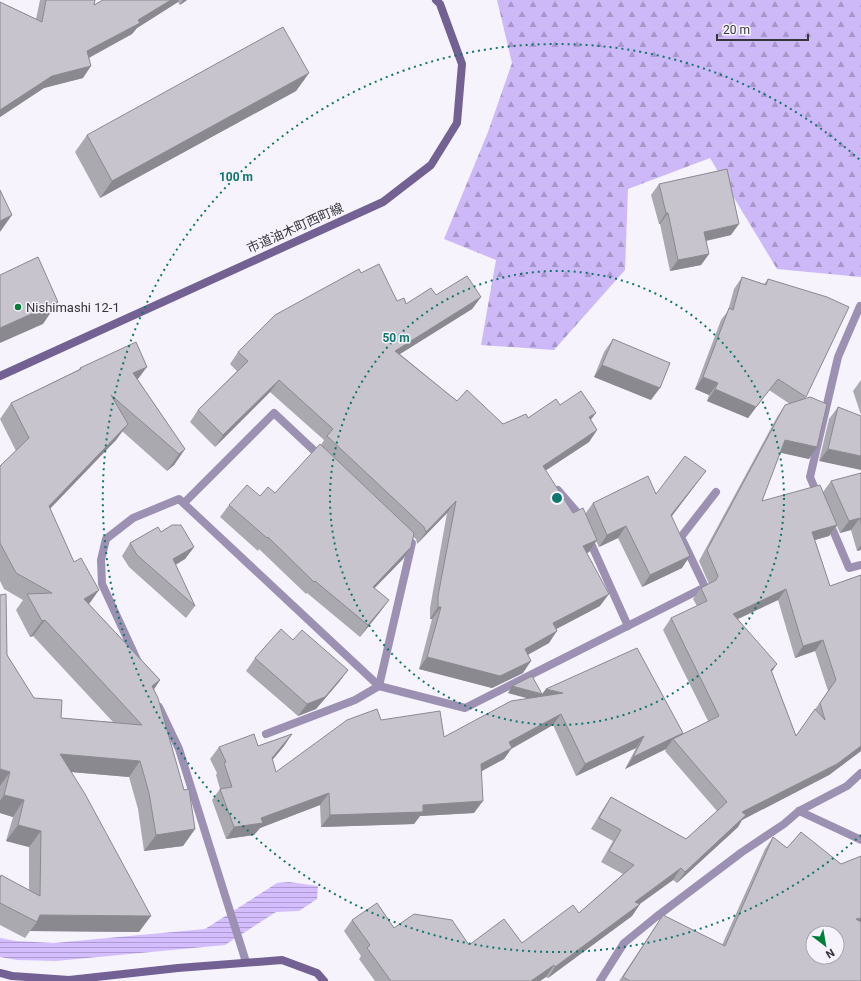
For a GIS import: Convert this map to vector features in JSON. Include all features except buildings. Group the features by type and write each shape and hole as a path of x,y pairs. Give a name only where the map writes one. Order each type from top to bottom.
{"street":[{"name":"市道油木町西町線","path":"0,376 383,202 431,164 458,123 462,64 440,4 436,0"},
{"path":"860,306 838,357 810,477 849,568 861,565"},
{"path":"184,503 274,413 326,462"},
{"path":"558,490 577,512 628,626"},
{"path":"142,670 102,584 101,560 106,538 133,518 179,500 184,503 379,686 465,708 705,587 680,537 716,492"},
{"path":"266,734 355,700 379,686 412,543 400,532"},
{"path":"155,698 179,749 246,962"},
{"path":"600,981 624,943 668,907 742,852 784,824 799,811 847,786 861,773"},
{"path":"799,811 861,840"},
{"path":"0,973 12,976 69,980 246,962 282,960 317,973 324,981"}],"green space":[{"path":"497,0 861,0 861,277 777,269 710,158 628,189 625,270 554,350 481,345 496,260 444,239 488,132 512,63"}],"shaded area":[{"path":"289,882 318,886 317,899 299,911 276,912 225,945 56,961 17,960 0,957 0,938 16,941 54,943 205,929 277,883"}],"place":[{"name":"Nishimashi 12-1","path":"18,307"}]}
